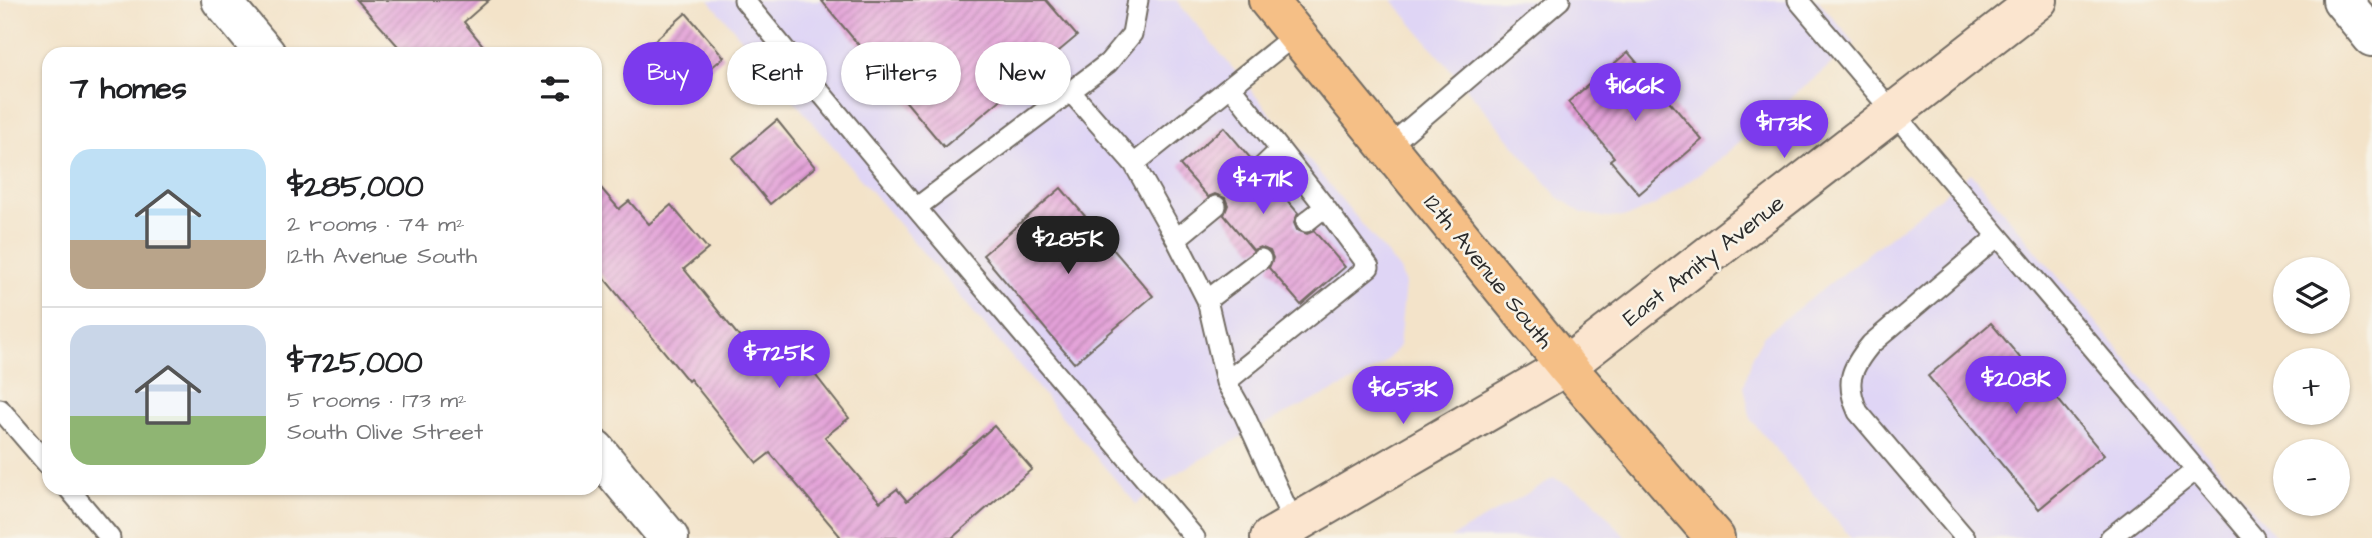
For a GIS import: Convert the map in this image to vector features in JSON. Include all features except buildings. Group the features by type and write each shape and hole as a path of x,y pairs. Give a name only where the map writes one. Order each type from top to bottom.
{"main road":[{"name":"East Amity Avenue","path":"1282,531 1566,366 2038,0"},
{"name":"12th Avenue South","path":"1286,12 1389,146 1566,366 1715,538"}],"street":[{"path":"221,0 260,47"},
{"path":"2342,0 2372,37"},
{"path":"602,457 669,538"}],"lane":[{"path":"744,0 1195,538"},
{"path":"1071,90 1108,62 1132,34 1138,0"},
{"path":"1389,146 1560,0"},
{"path":"1798,0 2254,538"},
{"path":"1135,164 1231,87 1286,12"},
{"path":"1226,382 1369,267 1231,87"},
{"path":"1071,92 1135,164 1207,300 1226,382 1244,414 1282,531"},
{"path":"916,208 1052,105"},
{"path":"1260,169 1280,150"},
{"path":"1177,240 1216,206"},
{"path":"1306,222 1325,207"},
{"path":"1965,538 1858,412 1850,393 1851,377 1859,358 1871,344 1998,236"},
{"path":"1207,300 1261,259"},
{"path":"0,409 42,458"},
{"path":"2110,538 2196,470"},
{"path":"74,495 110,538"}],"shaded area":[{"path":"709,0 1176,0 1400,270 1405,284 1399,346 1383,365 1203,458 1174,475 1136,504 798,105 827,105 827,42 745,42"},
{"path":"1392,0 1818,0 1855,44 1712,165 1655,205 1630,216 1608,218 1582,213 1558,197"},
{"path":"1971,173 2277,538 1851,538 1751,420 1744,386 1753,355 1764,335"},
{"path":"1554,478 1589,495 1626,538 1450,538"}]}
